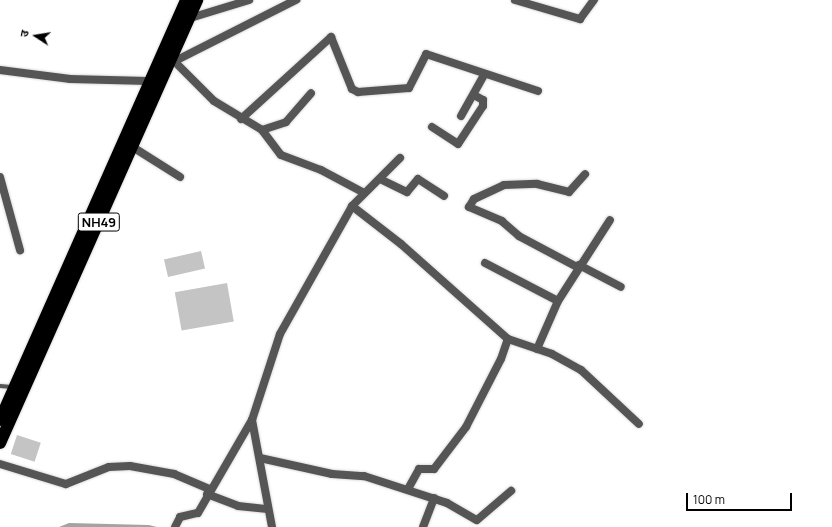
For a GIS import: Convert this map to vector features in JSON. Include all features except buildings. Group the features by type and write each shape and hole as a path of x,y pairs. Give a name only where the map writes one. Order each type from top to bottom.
{"highway":[{"name":"NH49","path":"0,420 16,388 148,81 186,0"},
{"name":"NH49","path":"0,443 131,146 172,59 187,19 197,0"}],"street":[{"path":"187,19 249,0"},
{"path":"296,0 172,59 201,91 241,119 262,130 281,155 326,173 364,193"},
{"path":"516,0 580,19 594,0"},
{"path":"241,119 329,37 334,40 352,89 358,92 409,88 426,54 484,75 515,81 538,91"},
{"path":"0,70 70,79 148,81"},
{"path":"461,116 484,75"},
{"path":"262,130 286,122 311,93"},
{"path":"432,127 458,144 483,106 483,100 474,95"},
{"path":"131,146 180,177"},
{"path":"175,527 180,517 196,516 209,491 252,420 280,334 352,206 400,158"},
{"path":"586,174 569,192 537,184 504,185 474,199 468,207 502,221 519,236 621,286"},
{"path":"0,177 20,250"},
{"path":"380,179 407,192 418,179 444,196"},
{"path":"352,206 401,244 508,339 537,349 581,370 638,424"},
{"path":"537,349 558,301 578,266 610,220"},
{"path":"485,263 558,301"},
{"path":"408,489 419,469 434,469 466,427 501,359 508,339"},
{"path":"252,420 272,527"},
{"path":"260,458 332,474 364,476 434,498 482,520 511,491"},
{"path":"0,464 66,484 109,467 130,466 174,474 238,506 268,509"},
{"path":"423,527 434,498"}],"lane":[{"path":"0,386 16,388"}],"shaded area":[{"path":"69,523 149,525 157,527 59,527"}]}
